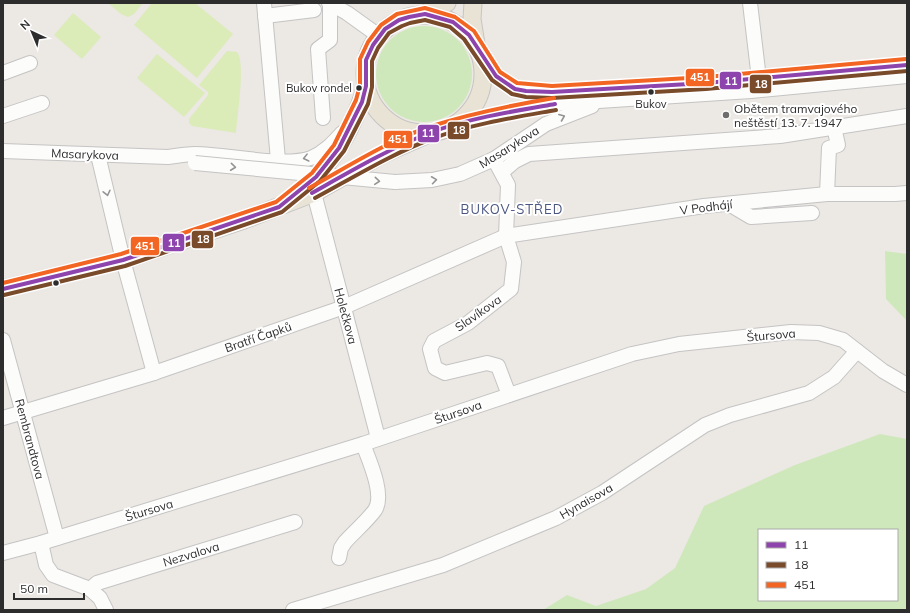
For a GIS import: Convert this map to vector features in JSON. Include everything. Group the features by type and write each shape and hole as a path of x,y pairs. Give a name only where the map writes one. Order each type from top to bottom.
{"main road":[{"path":"278,208 316,177 329,163 339,148 356,116 366,86 366,60 372,45 379,36 399,20 425,14 447,3"},
{"path":"3,289 123,260 278,208 314,193 383,154 433,132 451,126 468,113 479,95 483,78 472,19 473,3"},
{"path":"425,14 453,22 469,35 478,50"},
{"path":"366,86 374,105 387,120 408,130 433,132"}],"street":[{"path":"329,3 347,13 379,36"},
{"path":"323,118 318,49 330,40 329,3"},
{"path":"750,3 759,79"},
{"path":"278,160 264,9 314,10"},
{"path":"478,50 496,76 505,83 526,92 597,90 759,79 907,65"},
{"path":"3,73 30,63"},
{"name":"Masarykova","path":"451,126 528,107 608,100 751,91 907,76"},
{"name":"Masarykova","path":"168,157 194,163 395,182 413,182 446,178 472,169 494,158 546,124 608,100"},
{"path":"3,116 42,103"},
{"name":"Masarykova","path":"3,151 168,157 195,154 278,160 305,159 324,151 333,144 356,116"},
{"path":"502,172 515,161 529,154 780,136 907,116"},
{"path":"827,194 829,148 838,145 834,127"},
{"path":"98,155 123,260 154,373"},
{"name":"Slavíkova","path":"494,158 508,185 506,236 514,262 511,289 468,323 434,341 430,349 435,368 445,373 487,362 498,366 509,394"},
{"name":"V Podhájí","path":"506,236 729,204 827,194 895,194 907,192"},
{"name":"Holečkova","path":"314,193 378,438"},
{"path":"729,204 751,217 812,213"},
{"name":"Bratří Čapků","path":"3,418 154,373 344,307 506,236"},
{"name":"Štursova","path":"3,553 41,543 363,444 632,354 678,344 792,332 819,333 843,340 883,371 907,384"},
{"name":"Rembrandtova","path":"3,340 57,538"},
{"name":"Hynaisova","path":"293,610 319,606 443,565 556,518 602,493 705,425 730,415 809,393 834,376 857,351"},
{"path":"340,558 345,542 376,509 379,500 379,491 363,444"},
{"name":"Nezvalova","path":"90,589 97,583 295,522"},
{"path":"41,543 46,565 53,575 90,589 100,598 106,610"}],"green space":[{"path":"108,3 143,3 134,14 128,17 121,14"},
{"path":"152,3 195,3 233,34 197,78 134,25"},
{"path":"73,13 101,37 82,59 54,35"},
{"path":"424,26 442,29 458,40 469,56 472,74 469,92 458,108 442,119 424,122 406,119 390,108 379,92 376,74 379,56 390,40 406,29"},
{"path":"227,51 237,52 240,58 241,67 236,133 192,126 189,123 189,119 208,95 208,92 199,85"},
{"path":"157,54 205,93 184,117 137,78"},
{"path":"885,251 907,254 907,321 886,299"},
{"path":"880,434 907,439 907,610 543,610 567,595 596,606 646,589 675,568 704,506 795,465"}],"transit line":[{"name":"451","path":"3,283 121,254 276,202 312,173 334,145 356,100 360,85 360,59 368,42 381,25 397,14 425,8 455,17 474,31 500,72 517,83 552,86 706,77 906,59"},
{"name":"11","path":"3,289 123,260 279,207 316,177 339,148 362,102 366,86 366,60 373,45 385,29 399,20 409,17 425,14 453,22 469,35 496,76 515,89 526,91 552,92 706,83 907,65"},
{"name":"18","path":"4,295 125,266 282,212 320,181 344,151 368,104 372,87 372,61 378,48 389,33 410,23 425,20 450,27 464,39 492,80 512,94 526,97 552,98 706,89 907,71"},
{"name":"451","path":"309,188 400,138 432,126 477,113 554,98"},
{"name":"11","path":"312,193 356,168 416,138 432,132 477,119 555,104"},
{"name":"18","path":"315,198 389,158 434,138 479,125 556,110"}],"place":[{"name":"Bukov rondel","path":"359,88"},
{"name":"Bukov","path":"651,92"},
{"name":"Obětem tramvajového neštěstí 13. 7. 1947","path":"726,115"}],"district":[{"name":"BUKOV-STŘED","path":"512,209"}]}
